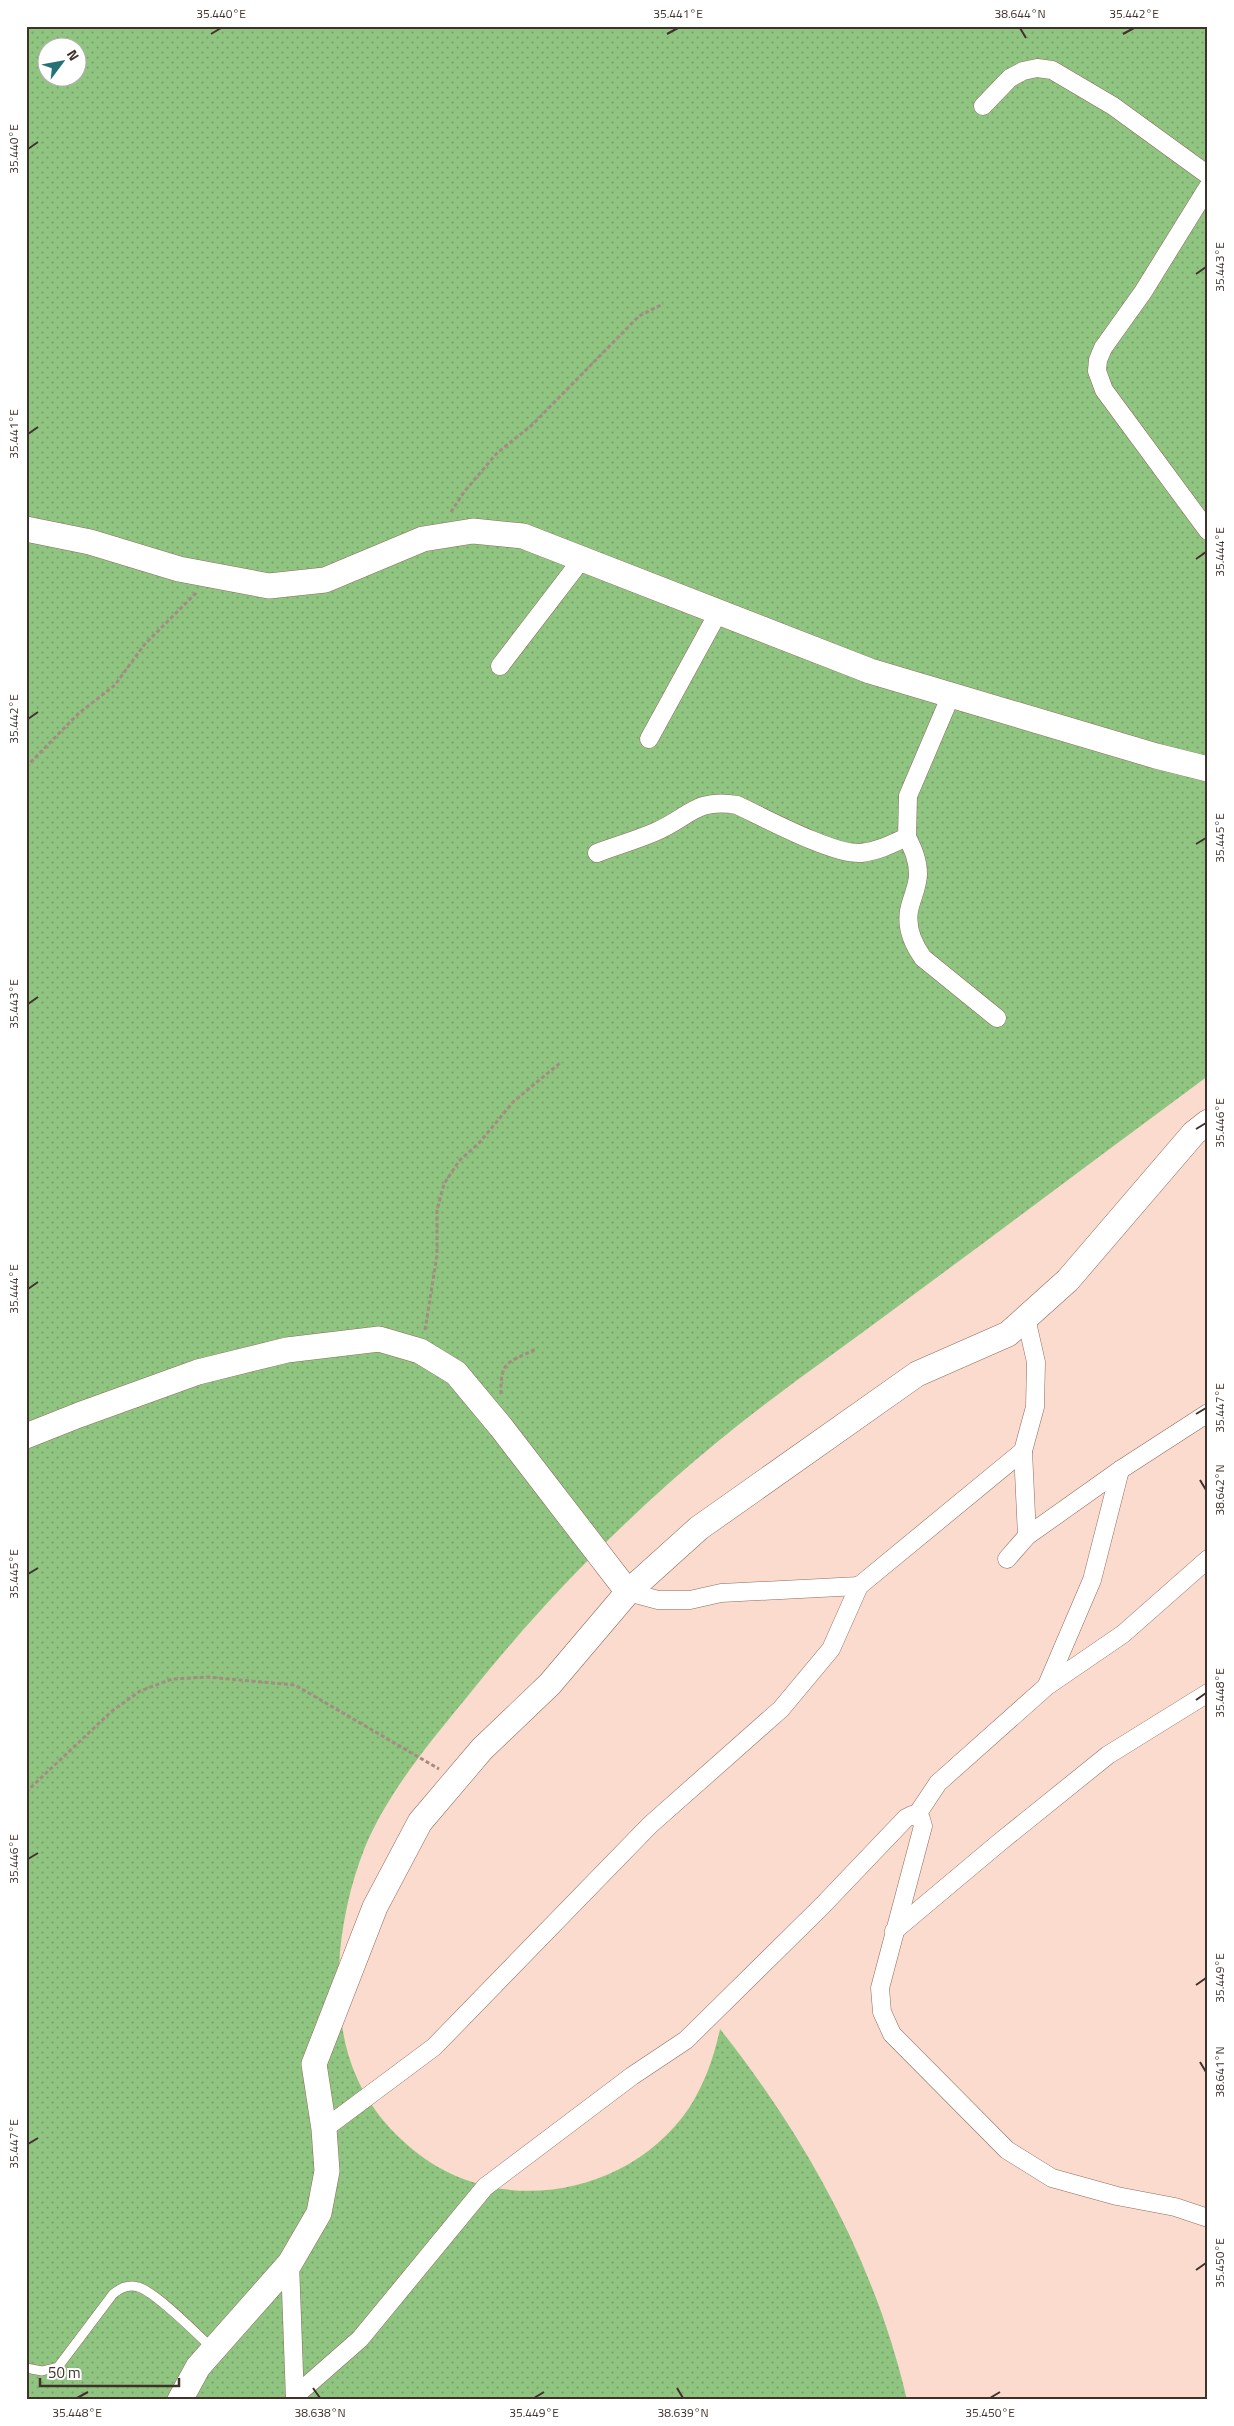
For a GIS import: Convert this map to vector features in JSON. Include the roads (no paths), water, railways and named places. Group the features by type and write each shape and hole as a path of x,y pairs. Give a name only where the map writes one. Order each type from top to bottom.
{"street":[{"path":"983,106 1010,78 1023,71 1037,68 1052,70 1113,106 1208,175"},
{"path":"1208,187 1143,292 1103,348 1098,360 1097,371 1104,390 1208,531"},
{"path":"26,529 90,542 179,568 269,586 325,580 423,539 473,531 523,536 870,671 1156,756 1208,769"},
{"path":"500,666 582,560"},
{"path":"649,739 718,612"},
{"path":"951,695 908,796 907,837 916,855 918,874 909,912 909,931 914,946 922,958 997,1018"},
{"path":"597,853 655,832 703,804 720,802 737,805 833,849 859,853 883,848 907,837"},
{"path":"180,2400 198,2367 290,2263 318,2213 327,2171 324,2129 314,2064 375,1907 420,1822 482,1749 550,1684 628,1592 699,1528 910,1379 1008,1334 1068,1280 1194,1133 1208,1122"},
{"path":"1026,1318 1036,1362 1036,1408 1023,1451 1027,1536"},
{"path":"26,1436 79,1414 198,1372 288,1350 379,1339 420,1351 456,1373 501,1427 628,1592 658,1600 690,1600 721,1593 859,1586"},
{"path":"1007,1559 1027,1536 1120,1470 1208,1413"},
{"path":"324,2129 434,2047 650,1824 781,1709 831,1650 859,1586 1023,1451"},
{"path":"1047,1686 1092,1580 1120,1470"},
{"path":"295,2398 360,2339 484,2187 632,2076 686,2040 789,1939 906,1818 916,1816 938,1783 1047,1686 1124,1634 1208,1559"},
{"path":"894,1931 1108,1755 1208,1692"},
{"path":"916,1816 921,1820 923,1826 880,1988 882,2012 892,2034 1007,2150 1052,2178 1117,2196 1175,2207 1208,2218"},
{"path":"290,2263 295,2398"}],"lane":[{"path":"26,2368 42,2371 58,2367 113,2294 125,2286 146,2290 214,2349"}]}
